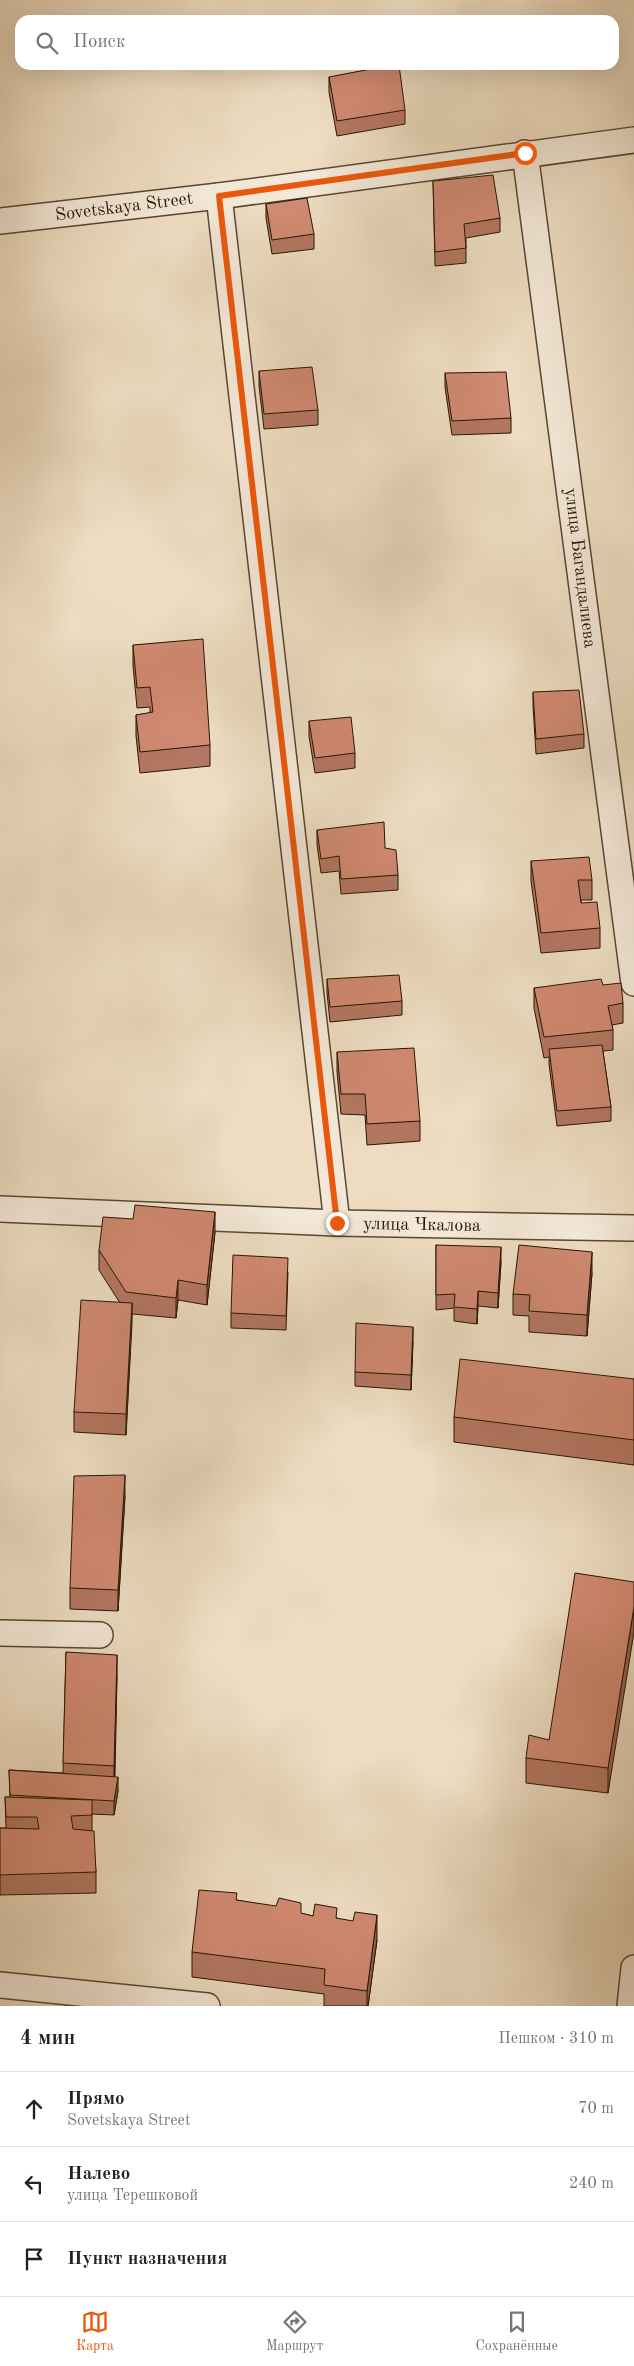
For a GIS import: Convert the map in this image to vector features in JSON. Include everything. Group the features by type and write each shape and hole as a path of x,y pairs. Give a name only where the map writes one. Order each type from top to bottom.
{"street":[{"name":"Sovetskaya Street","path":"0,221 219,196 525,153 634,140"},
{"name":"улица Багандалиева","path":"525,153 634,983"},
{"path":"219,196 337,1223"},
{"name":"улица Чкалова","path":"0,1210 337,1223 634,1228"},
{"path":"0,1633 100,1635"},
{"path":"630,2006 634,1968"},
{"path":"0,1985 207,2006"}],"building":[{"path":"366,70 400,70 405,110 337,121 329,77"},
{"path":"493,175 500,218 464,224 466,248 435,252 433,181"},
{"path":"307,198 314,234 272,240 266,204"},
{"path":"312,367 318,410 264,414 259,371"},
{"path":"506,372 511,418 452,421 445,373"},
{"path":"203,639 210,745 140,752 136,715 153,712 150,687 137,688 133,645"},
{"path":"579,690 584,734 536,739 533,692"},
{"path":"351,717 355,753 315,758 309,721"},
{"path":"384,822 385,848 396,850 398,875 341,879 339,856 321,859 317,830"},
{"path":"589,857 592,880 578,880 581,903 597,902 600,928 541,933 531,861"},
{"path":"399,975 402,1001 330,1007 327,979"},
{"path":"601,979 603,985 621,983 623,1003 608,1006 613,1030 544,1037 534,988"},
{"path":"602,1045 611,1107 557,1111 549,1049"},
{"path":"414,1048 420,1121 367,1124 365,1094 341,1094 337,1052"},
{"path":"135,1205 215,1212 207,1285 178,1280 176,1298 126,1292 99,1250 103,1217 133,1219"},
{"path":"436,1245 501,1247 498,1293 478,1291 477,1309 454,1307 455,1294 436,1295"},
{"path":"519,1245 592,1252 587,1315 529,1311 530,1295 513,1294"},
{"path":"233,1255 288,1258 286,1316 231,1313"},
{"path":"81,1300 132,1303 126,1414 74,1412"},
{"path":"356,1323 413,1327 411,1375 355,1372"},
{"path":"460,1359 634,1379 634,1440 454,1417"},
{"path":"125,1475 118,1590 70,1588 74,1476"},
{"path":"575,1573 634,1582 634,1607 608,1768 526,1758 529,1735 549,1740"},
{"path":"66,1652 117,1655 114,1766 63,1763"},
{"path":"9,1770 118,1777 114,1801 10,1795"},
{"path":"5,1797 92,1800 92,1815 71,1816 73,1829 94,1831 96,1872 0,1875 0,1828 39,1829 37,1817 6,1817"},
{"path":"199,1890 237,1893 236,1900 276,1906 279,1898 301,1903 301,1913 313,1916 315,1904 337,1908 336,1918 353,1921 355,1912 377,1915 367,1991 324,1985 325,1969 192,1952"}],"route":[{"path":"337,1223 219,196 525,153"}]}
